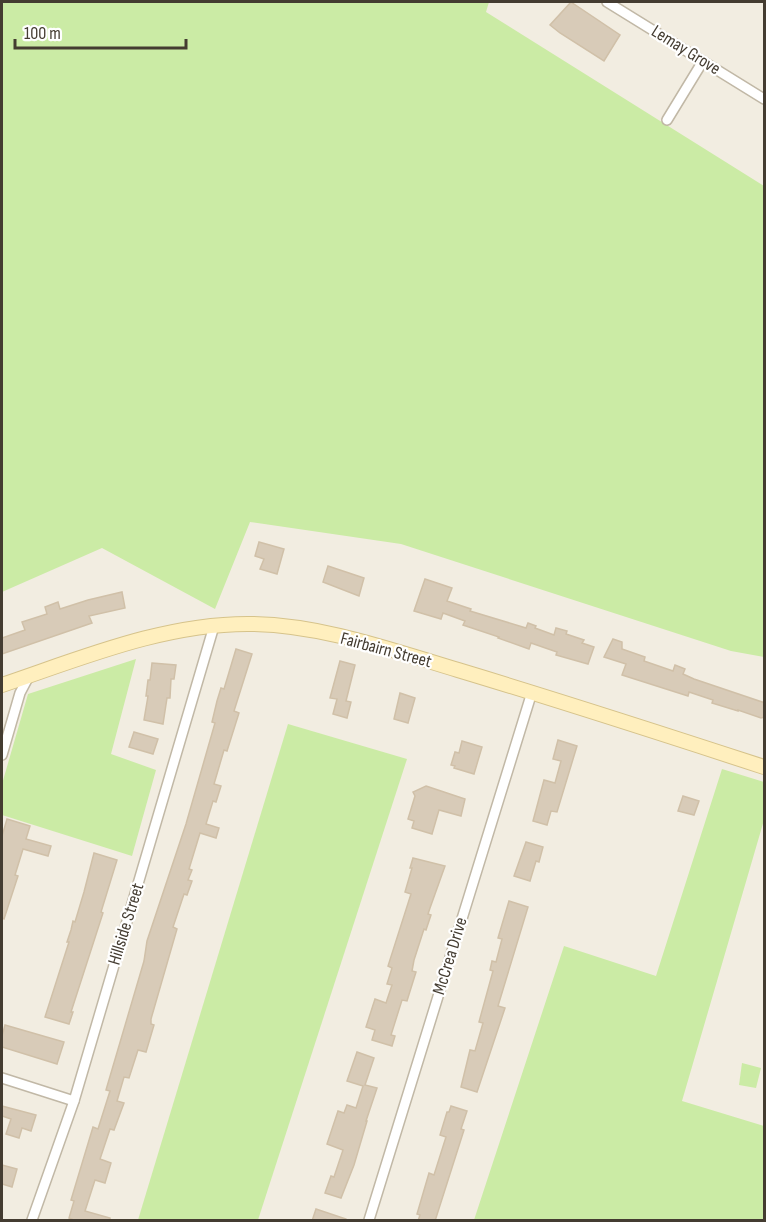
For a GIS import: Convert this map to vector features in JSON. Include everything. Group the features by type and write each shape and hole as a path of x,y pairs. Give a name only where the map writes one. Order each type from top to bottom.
{"main road":[{"name":"Fairbairn Street","path":"2,685 138,639 214,626 251,624 299,628 360,640 765,767"}],"street":[{"name":"Lemay Grove","path":"607,2 765,99"},
{"path":"667,120 704,61"},
{"name":"Hillside Street","path":"32,1221 74,1101 214,626"},
{"path":"2,754 20,693 30,675"},
{"name":"McCrea Drive","path":"369,1221 531,692"},
{"path":"2,1078 74,1101"}],"green space":[{"path":"2,2 489,2 486,12 764,186 764,657 731,651 401,544 250,522 215,609 102,548 2,592"},
{"path":"136,659 111,754 156,770 132,856 2,815 2,784 28,694"},
{"path":"288,724 407,759 258,1220 138,1220"},
{"path":"722,769 764,782 764,820 682,1101 764,1126 764,1220 474,1220 564,946 656,976"},
{"path":"742,1063 761,1068 756,1088 739,1085"}],"building":[{"path":"571,2 620,35 604,61 550,25"},
{"path":"259,542 284,549 277,574 260,569 264,559 255,556"},
{"path":"328,566 364,578 359,596 323,582"},
{"path":"425,579 452,588 447,601 471,609 470,611 526,628 528,623 554,635 556,628 567,631 566,634 584,640 582,643 594,647 588,664 556,655 557,652 531,643 529,649 463,625 465,621 443,613 441,619 414,611"},
{"path":"122,592 125,608 89,616 92,623 2,654 2,638 25,630 22,622 47,614 45,607 58,602 60,609"},
{"path":"613,639 622,642 622,649 645,657 644,661 673,671 675,665 685,669 683,674 694,679 765,703 765,717 761,718 712,703 713,700 689,692 688,696 622,675 626,664 604,657"},
{"path":"236,649 252,654 234,711 239,713 227,751 224,750 214,784 221,786 216,802 213,801 206,824 219,828 216,838 200,833 189,869 192,870 188,880 192,881 187,895 184,894 173,927 177,929 151,1019 151,1024 154,1025 146,1052 138,1050 129,1078 124,1077 117,1101 124,1103 114,1130 110,1129 100,1159 111,1163 105,1183 95,1180 85,1211 110,1218 110,1221 76,1221 69,1218 74,1201 71,1200 93,1127 98,1129 110,1091 106,1090 144,961 147,941 186,824 215,723 212,722 217,701 221,688 224,689"},
{"path":"340,661 355,665 346,701 351,702 347,718 333,714 337,699 330,698"},
{"path":"152,663 176,665 174,679 171,679 170,698 167,698 163,724 144,720"},
{"path":"400,693 415,698 408,723 394,719"},
{"path":"134,732 158,739 153,754 129,747"},
{"path":"558,740 577,746 557,812 551,811 547,825 533,821 544,780 555,783 561,761 553,759"},
{"path":"462,741 482,747 474,774 451,765 455,752 459,753"},
{"path":"426,786 465,799 461,816 439,810 432,834 412,828 414,821 408,819 415,796 413,792"},
{"path":"683,796 699,801 694,815 678,811"},
{"path":"7,819 30,826 26,839 51,846 48,856 23,849 15,875 18,876 4,919 2,918 2,836"},
{"path":"526,842 543,847 530,881 514,876"},
{"path":"94,853 117,860 69,1024 45,1017"},
{"path":"413,858 445,866 428,914 431,915 414,960 412,971 416,972 407,1001 402,1000 391,1035 395,1036 392,1046 372,1040 375,1030 366,1027 375,999 386,1003 392,985 387,984 392,968 388,966 411,894 405,892"},
{"path":"509,901 528,907 498,1006 505,1008 477,1092 461,1087 470,1050 475,1051 483,1023 479,1022 493,971 490,970 492,961 496,962 502,939 498,938"},
{"path":"5,1025 64,1042 57,1064 2,1047"},
{"path":"357,1052 374,1058 365,1085 377,1088 354,1165 341,1198 325,1193 331,1176 334,1177 343,1150 327,1144 338,1111 344,1113 347,1105 356,1108 363,1086 347,1081"},
{"path":"2,1106 36,1115 31,1131 22,1128 19,1138 6,1134 11,1119 2,1116"},
{"path":"451,1106 467,1111 461,1129 464,1130 435,1221 418,1221 420,1215 417,1214 429,1173 434,1175 446,1137 440,1135"},
{"path":"2,1165 17,1169 12,1187 2,1184"},
{"path":"316,1209 346,1219 346,1221 312,1221"}]}
